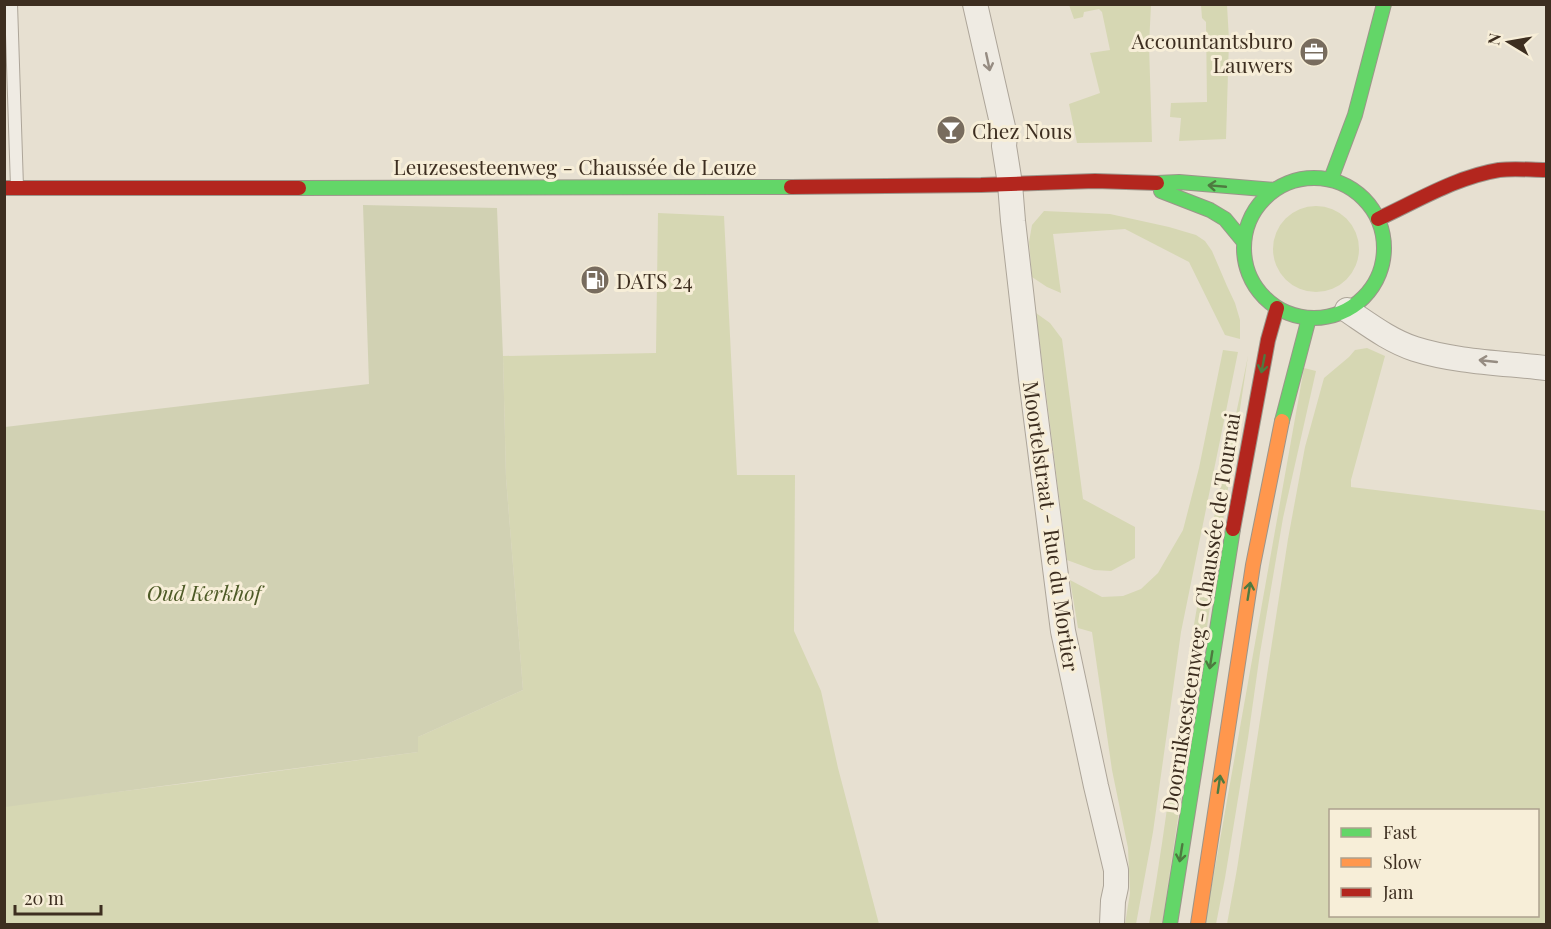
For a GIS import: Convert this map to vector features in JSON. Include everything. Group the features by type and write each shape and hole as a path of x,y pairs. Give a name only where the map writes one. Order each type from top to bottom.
{"main road":[{"path":"1331,179 1349,136 1384,4"},
{"path":"1378,219 1475,176 1502,170 1546,170"},
{"path":"1304,178 1331,179 1345,184 1368,202 1383,233 1383,263 1370,291 1347,310 1329,317 1309,318 1293,315 1277,308 1260,293 1253,282 1247,269 1245,256 1244,242 1247,229 1259,204 1275,190 1291,181 1304,178"},
{"name":"Leuzesesteenweg - Chaussée de Leuze","path":"11,188 693,188 1095,181 1179,182 1275,190"},
{"name":"Leuzesesteenweg - Chaussée de Leuze","path":"1146,183 1225,219 1244,242"},
{"name":"Doorniksesteenweg - Chaussée de Tournai","path":"1170,924 1228,549 1268,340 1277,308"},
{"path":"1198,924 1253,565 1284,408 1309,318"}],"street":[{"name":"Moortelstraat - Rue du Mortier","path":"975,4 1005,136 1004,146 1031,379 1063,631 1116,870 1113,913 1099,924"},
{"path":"1347,310 1382,333 1413,349 1449,357 1546,368"}],"lane":[{"path":"11,4 11,188"}],"green space":[{"path":"1069,5 1151,5 1149,45 1152,142 1077,143 1069,104 1100,93 1090,53 1110,50 1102,12 1099,9 1084,12 1083,17 1074,19"},
{"path":"1201,5 1227,5 1229,40 1226,139 1179,141 1181,118 1170,117 1171,103 1207,102 1206,22 1202,18"},
{"name":"Oud Kerkhof","path":"363,205 497,208 506,478 523,690 418,737 418,752 5,807 5,427 369,384"},
{"path":"1316,206 1340,213 1352,225 1359,249 1352,273 1340,285 1316,292 1292,285 1280,273 1273,249 1280,225 1292,213"},
{"path":"1044,211 1110,214 1196,235 1205,241 1212,251 1235,303 1240,320 1240,339 1225,335 1189,262 1125,229 1053,234 1061,293 1047,287 1032,277 1029,242 1032,225"},
{"path":"658,213 724,216 737,475 795,475 794,631 821,691 838,768 879,924 5,924 4,806 418,752 418,737 523,690 506,478 503,356 656,353"},
{"path":"1036,313 1050,323 1062,339 1083,499 1135,527 1135,558 1111,571 1094,570 1067,560"},
{"path":"1367,348 1385,356 1351,487 1546,511 1546,924 1227,924 1288,539 1305,447 1324,378 1355,350"},
{"path":"1223,350 1238,352 1181,632 1153,832 1136,924 1125,924 1130,893 1128,848 1112,770 1092,632 1078,628 1070,580 1102,597 1123,596 1141,589 1158,573 1183,530 1199,468"},
{"path":"1248,356 1162,924 1149,924 1198,601"},
{"path":"1304,368 1316,371 1283,518 1216,924 1205,924"}],"traffic: fast":[{"path":"1331,179 1355,115 1384,4"},
{"path":"1314,178 1341,183 1364,198 1379,221 1384,248 1379,275 1364,298 1341,313 1314,318 1287,313 1264,298 1249,275 1244,248 1249,221 1264,198 1287,183 1314,178"},
{"path":"1157,183 1179,182 1275,190"},
{"path":"299,188 791,187"},
{"path":"1161,191 1210,210 1225,219 1244,242"},
{"path":"1282,421 1309,318"},
{"path":"1170,924 1233,529"}],"traffic: slow":[{"path":"1198,924 1253,565 1282,421"}],"traffic: jam":[{"path":"1378,219 1437,190 1483,173 1505,169 1546,170"},
{"path":"791,187 1095,181 1157,183"},
{"path":"4,188 299,188"},
{"path":"1233,529 1268,340 1277,308"}],"place":[{"name":"Accountantsburo Lauwers","path":"1314,52"},
{"name":"Chez Nous","path":"951,130"},
{"name":"DATS 24","path":"595,280"}]}
